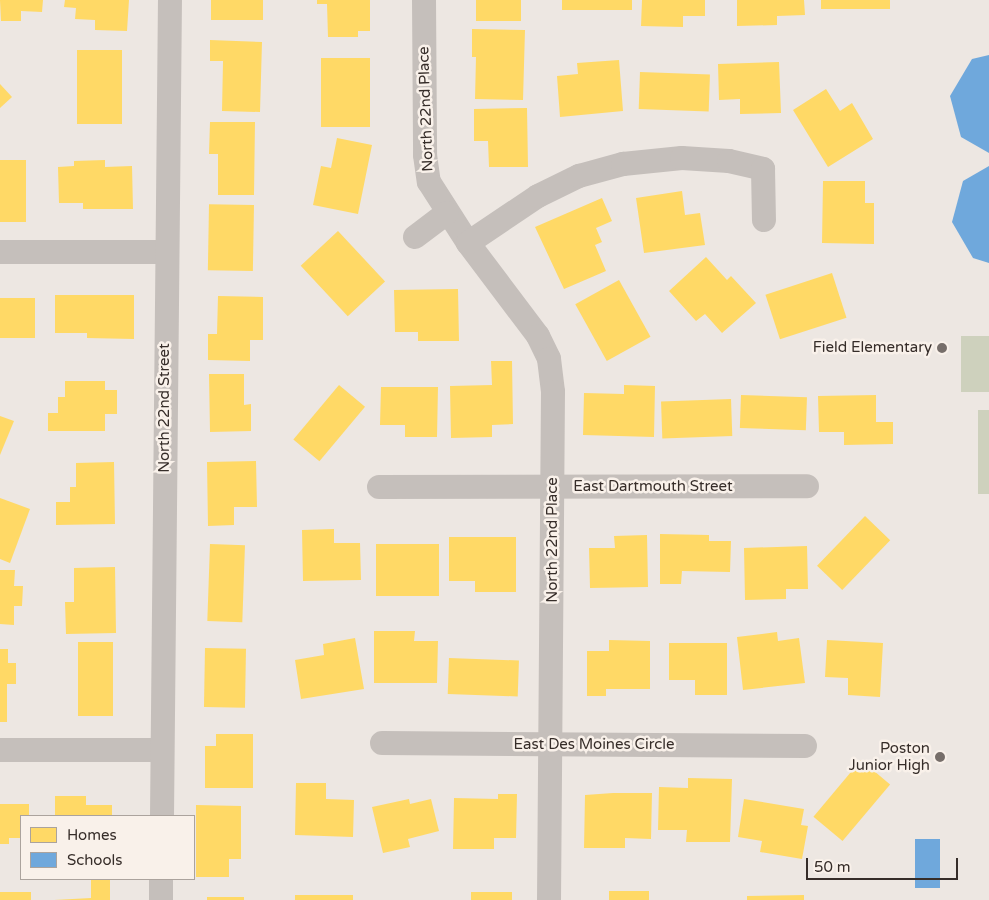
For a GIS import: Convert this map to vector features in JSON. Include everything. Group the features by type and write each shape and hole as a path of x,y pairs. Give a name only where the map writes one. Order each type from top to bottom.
{"street":[{"name":"North 22nd Street","path":"162,815 166,252 170,0"},
{"name":"North 22nd Place","path":"424,0 425,155 429,182 447,213 468,243 538,336 548,359 553,392 554,487 549,900"},
{"path":"468,243 538,196 579,176 623,164 682,158 729,161 763,169 764,220"},
{"path":"415,237 447,213"},
{"path":"0,252 166,252"},
{"name":"East Dartmouth Street","path":"379,487 807,486"},
{"name":"East Des Moines Circle","path":"382,743 806,746"},
{"path":"0,750 162,750"},
{"path":"161,880 161,900"}],"green space":[{"path":"961,336 989,336 989,392 961,392"},
{"path":"978,410 989,410 989,494 978,494"}],"building: Homes":[{"path":"0,0 43,0 42,12 21,11 21,21 1,21"},
{"path":"65,0 129,0 127,31 95,30 95,20 75,19 76,8 64,7"},
{"path":"211,0 263,0 263,20 211,20"},
{"path":"317,0 370,0 370,31 358,31 358,37 328,37 327,4 317,4"},
{"path":"476,0 521,0 521,21 476,21"},
{"path":"562,0 632,0 632,10 562,10"},
{"path":"642,0 705,0 705,16 683,16 683,27 641,26"},
{"path":"737,0 804,0 805,15 777,16 777,25 737,26"},
{"path":"821,0 890,0 890,9 821,9"},
{"path":"472,29 525,30 523,100 475,99 476,57 472,57"},
{"path":"210,40 262,42 260,112 222,111 223,61 210,61"},
{"path":"77,50 122,50 122,124 77,124"},
{"path":"321,58 370,58 370,127 321,127"},
{"path":"619,60 623,111 560,117 557,76 578,74 577,63"},
{"path":"779,62 781,113 740,114 740,99 719,100 718,64"},
{"path":"640,72 710,74 709,111 639,109"},
{"path":"0,84 12,97 0,108"},
{"path":"826,89 840,111 852,103 873,139 828,167 793,110"},
{"path":"527,108 528,167 489,167 488,141 474,141 474,109"},
{"path":"210,122 255,122 254,195 218,195 218,154 209,154"},
{"path":"337,138 372,145 358,214 313,205 321,166 331,168"},
{"path":"0,160 26,160 26,222 0,222"},
{"path":"105,160 105,167 132,166 133,209 83,209 83,203 59,203 58,167 74,166 74,161"},
{"path":"823,181 865,181 865,203 874,203 874,244 822,243"},
{"path":"682,191 685,215 700,213 705,245 644,253 636,198"},
{"path":"602,198 612,221 596,228 602,242 595,245 606,271 564,289 535,227"},
{"path":"209,204 254,205 253,271 208,270"},
{"path":"338,231 385,281 348,316 301,266"},
{"path":"706,257 727,280 731,276 756,303 722,333 705,314 696,321 669,291"},
{"path":"832,273 847,318 780,339 765,295"},
{"path":"619,280 651,337 607,361 575,304"},
{"path":"458,289 459,341 418,341 418,332 395,332 394,290"},
{"path":"55,295 134,295 134,339 87,338 87,333 55,333"},
{"path":"218,296 263,297 263,340 250,340 250,361 208,360 208,334 217,334"},
{"path":"0,298 35,298 35,338 0,338"},
{"path":"491,361 512,361 513,424 492,425 492,437 451,438 450,386 492,385"},
{"path":"209,374 244,374 244,405 251,404 251,431 210,432"},
{"path":"65,381 105,381 105,390 117,390 117,414 105,414 105,431 48,431 48,413 58,413 58,397 65,397"},
{"path":"339,385 365,407 319,461 293,439"},
{"path":"624,385 655,386 654,437 583,435 584,393 624,394"},
{"path":"381,387 438,387 437,437 405,437 405,425 380,425"},
{"path":"741,395 807,397 806,430 740,428"},
{"path":"876,395 876,422 893,422 893,444 844,445 844,432 819,432 818,396"},
{"path":"731,399 732,436 662,438 661,401"},
{"path":"0,416 14,421 0,455"},
{"path":"256,461 257,507 234,507 234,525 208,526 207,462"},
{"path":"114,462 115,524 56,525 56,502 70,502 70,487 76,487 76,463"},
{"path":"0,498 30,509 10,563 0,559"},
{"path":"865,516 890,540 842,590 817,566"},
{"path":"334,529 334,543 360,543 361,580 303,581 302,530"},
{"path":"660,534 709,535 709,541 731,541 730,572 682,571 681,584 660,584"},
{"path":"647,535 648,587 590,588 589,548 615,548 614,536"},
{"path":"449,537 516,537 516,592 475,592 475,581 449,581"},
{"path":"210,544 245,545 242,622 207,621"},
{"path":"376,544 439,544 439,596 376,596"},
{"path":"807,546 808,589 786,589 786,599 745,600 744,548"},
{"path":"115,567 116,633 66,634 65,602 74,602 74,568"},
{"path":"0,570 15,570 14,586 23,586 22,606 14,606 14,625 0,624"},
{"path":"374,631 415,631 414,641 438,641 437,683 374,683"},
{"path":"777,632 778,641 799,638 805,683 743,690 737,637"},
{"path":"355,638 364,689 301,699 295,660 324,655 323,644"},
{"path":"609,640 650,641 650,689 606,689 606,696 587,696 587,651 609,651"},
{"path":"827,640 883,643 880,697 848,695 848,678 825,677"},
{"path":"78,642 113,642 113,716 78,716"},
{"path":"669,643 727,643 727,695 695,695 695,680 669,680"},
{"path":"205,648 246,649 245,708 204,707"},
{"path":"0,649 8,649 8,663 16,663 16,684 7,684 7,722 0,722"},
{"path":"449,658 519,660 518,696 448,694"},
{"path":"216,734 253,734 253,788 205,788 205,746 216,746"},
{"path":"861,760 890,784 843,841 813,817"},
{"path":"688,778 732,779 730,842 686,842 687,830 658,830 659,787 688,788"},
{"path":"296,783 326,783 326,799 354,800 353,837 295,835"},
{"path":"652,793 651,839 625,838 625,848 584,848 585,795"},
{"path":"498,794 517,794 516,838 494,838 494,849 453,849 454,798 498,799"},
{"path":"55,796 86,796 86,805 112,805 112,815 55,815"},
{"path":"409,799 410,804 431,799 439,831 408,839 410,847 383,853 372,807"},
{"path":"744,799 804,809 801,825 808,826 802,859 760,852 762,841 738,837"},
{"path":"0,804 29,804 29,815 20,815 20,838 9,838 9,844 0,844"},
{"path":"196,805 241,806 241,859 229,859 229,877 196,877"},
{"path":"91,880 110,880 110,900 54,900 91,898"},
{"path":"609,891 649,891 649,900 609,900"},
{"path":"0,892 31,892 31,900 0,900"},
{"path":"471,892 512,892 512,900 471,900"},
{"path":"295,895 353,895 353,900 295,900"},
{"path":"804,895 804,900 747,900 747,896"},
{"path":"207,897 244,897 244,900 207,900"}],"building: Schools":[{"path":"989,55 989,153 961,137 950,96 972,59"},
{"path":"989,166 989,263 973,258 952,222 963,181"},
{"path":"915,839 940,839 940,888 915,888"}],"place":[{"name":"Field Elementary","path":"942,348"},
{"name":"Poston Junior High","path":"940,757"}]}
